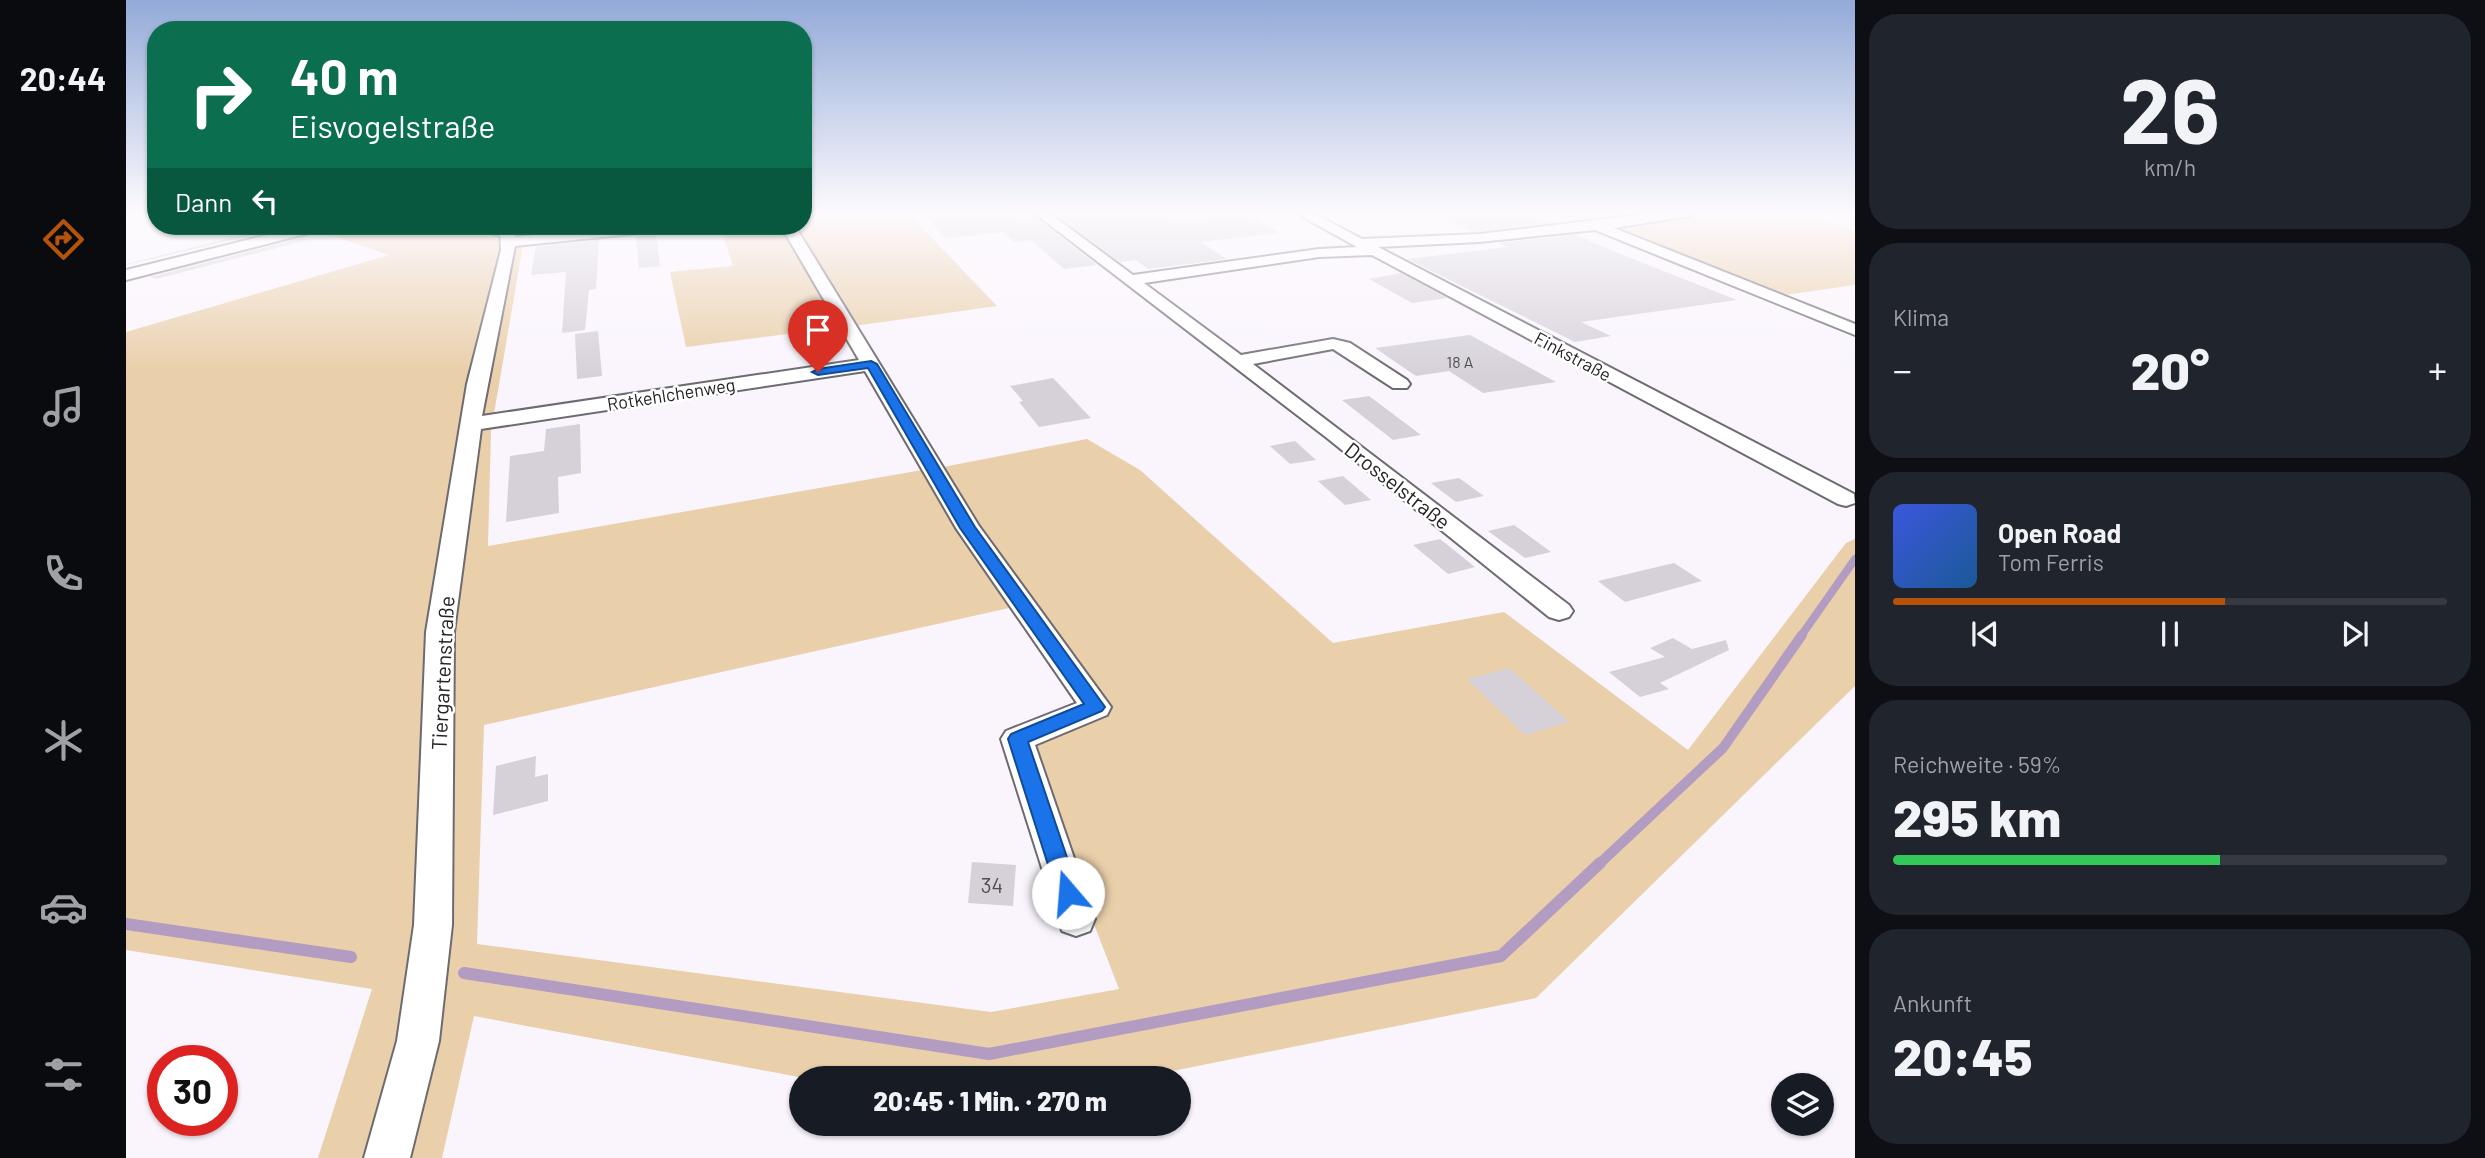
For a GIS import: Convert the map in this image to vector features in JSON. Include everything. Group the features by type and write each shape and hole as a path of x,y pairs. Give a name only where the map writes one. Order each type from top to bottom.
{"street":[{"path":"126,275 161,266"},
{"name":"Tiergartenstraße","path":"387,1158 418,1041 433,925 440,632 477,384 504,266"},
{"path":"812,266 968,528 1096,707 1017,739 1076,919"},
{"name":"Drosselstraße","path":"1111,266 1559,611"},
{"path":"1129,280 1227,266"},
{"name":"Finkstraße","path":"1402,266 1846,499"},
{"path":"1696,266 1855,330"},
{"path":"1236,361 1333,344 1344,347 1400,384"},
{"name":"Rotkehlchenweg","path":"471,424 871,364"}],"shaded area":[{"path":"351,266 519,266 491,431 488,546 928,469 843,327 686,347 670,272 733,266 959,266 997,306 854,326 938,468 1087,439 1140,470 1333,643 1504,612 1688,750 1846,543 1855,539 1855,686 1536,998 1191,1067 789,1066 789,1075 474,1016 442,1158 318,1158 372,989 126,950 126,332","holes":["1031,603 1105,704 1023,740 1119,989 991,1012 477,944 484,725"]},
{"path":"1713,266 1855,266 1855,285 1785,295"}],"building":[{"path":"193,266 207,266 156,279 150,277"},
{"path":"533,266 597,266 596,289 589,290 585,330 562,333 566,272 531,275"},
{"path":"1061,266 1088,266 1064,269"},
{"path":"1144,266 1171,266 1148,269"},
{"path":"1421,266 1651,266 1737,300 1581,322 1611,336 1575,342"},
{"path":"1401,273 1447,298 1412,303 1369,279"},
{"path":"598,331 602,376 577,379 575,334"},
{"path":"1470,335 1556,382 1483,393 1449,371 1416,376 1375,348"},
{"path":"1053,378 1091,418 1039,427 1010,386"},
{"path":"1369,396 1421,435 1393,440 1342,400"},
{"path":"580,424 581,473 558,477 559,513 506,522 510,456 544,451 546,429"},
{"path":"1295,441 1316,460 1290,464 1270,446"},
{"path":"1343,476 1371,500 1345,505 1318,481"},
{"path":"1459,478 1484,496 1456,502 1431,483"},
{"path":"1514,525 1551,552 1525,558 1488,531"},
{"path":"1440,539 1475,567 1448,574 1413,545"},
{"path":"1674,563 1702,581 1625,602 1598,581"},
{"path":"1673,638 1692,649 1726,640 1729,650 1660,683 1669,689 1640,697 1609,672 1665,657 1650,648"},
{"path":"1510,668 1569,722 1525,735 1467,679"},
{"path":"536,756 535,777 548,774 548,801 493,815 496,766"},
{"path":"972,862 1016,865 1013,906 968,903"}],"waterway":[{"path":"1801,636 1855,559"},
{"path":"1598,865 1723,748 1802,635"},
{"path":"464,973 989,1054 1501,956 1600,863"},
{"path":"126,924 351,957"}],"route":[{"path":"818,372 871,364 968,528 1096,707 1017,739 1068,893"}]}
